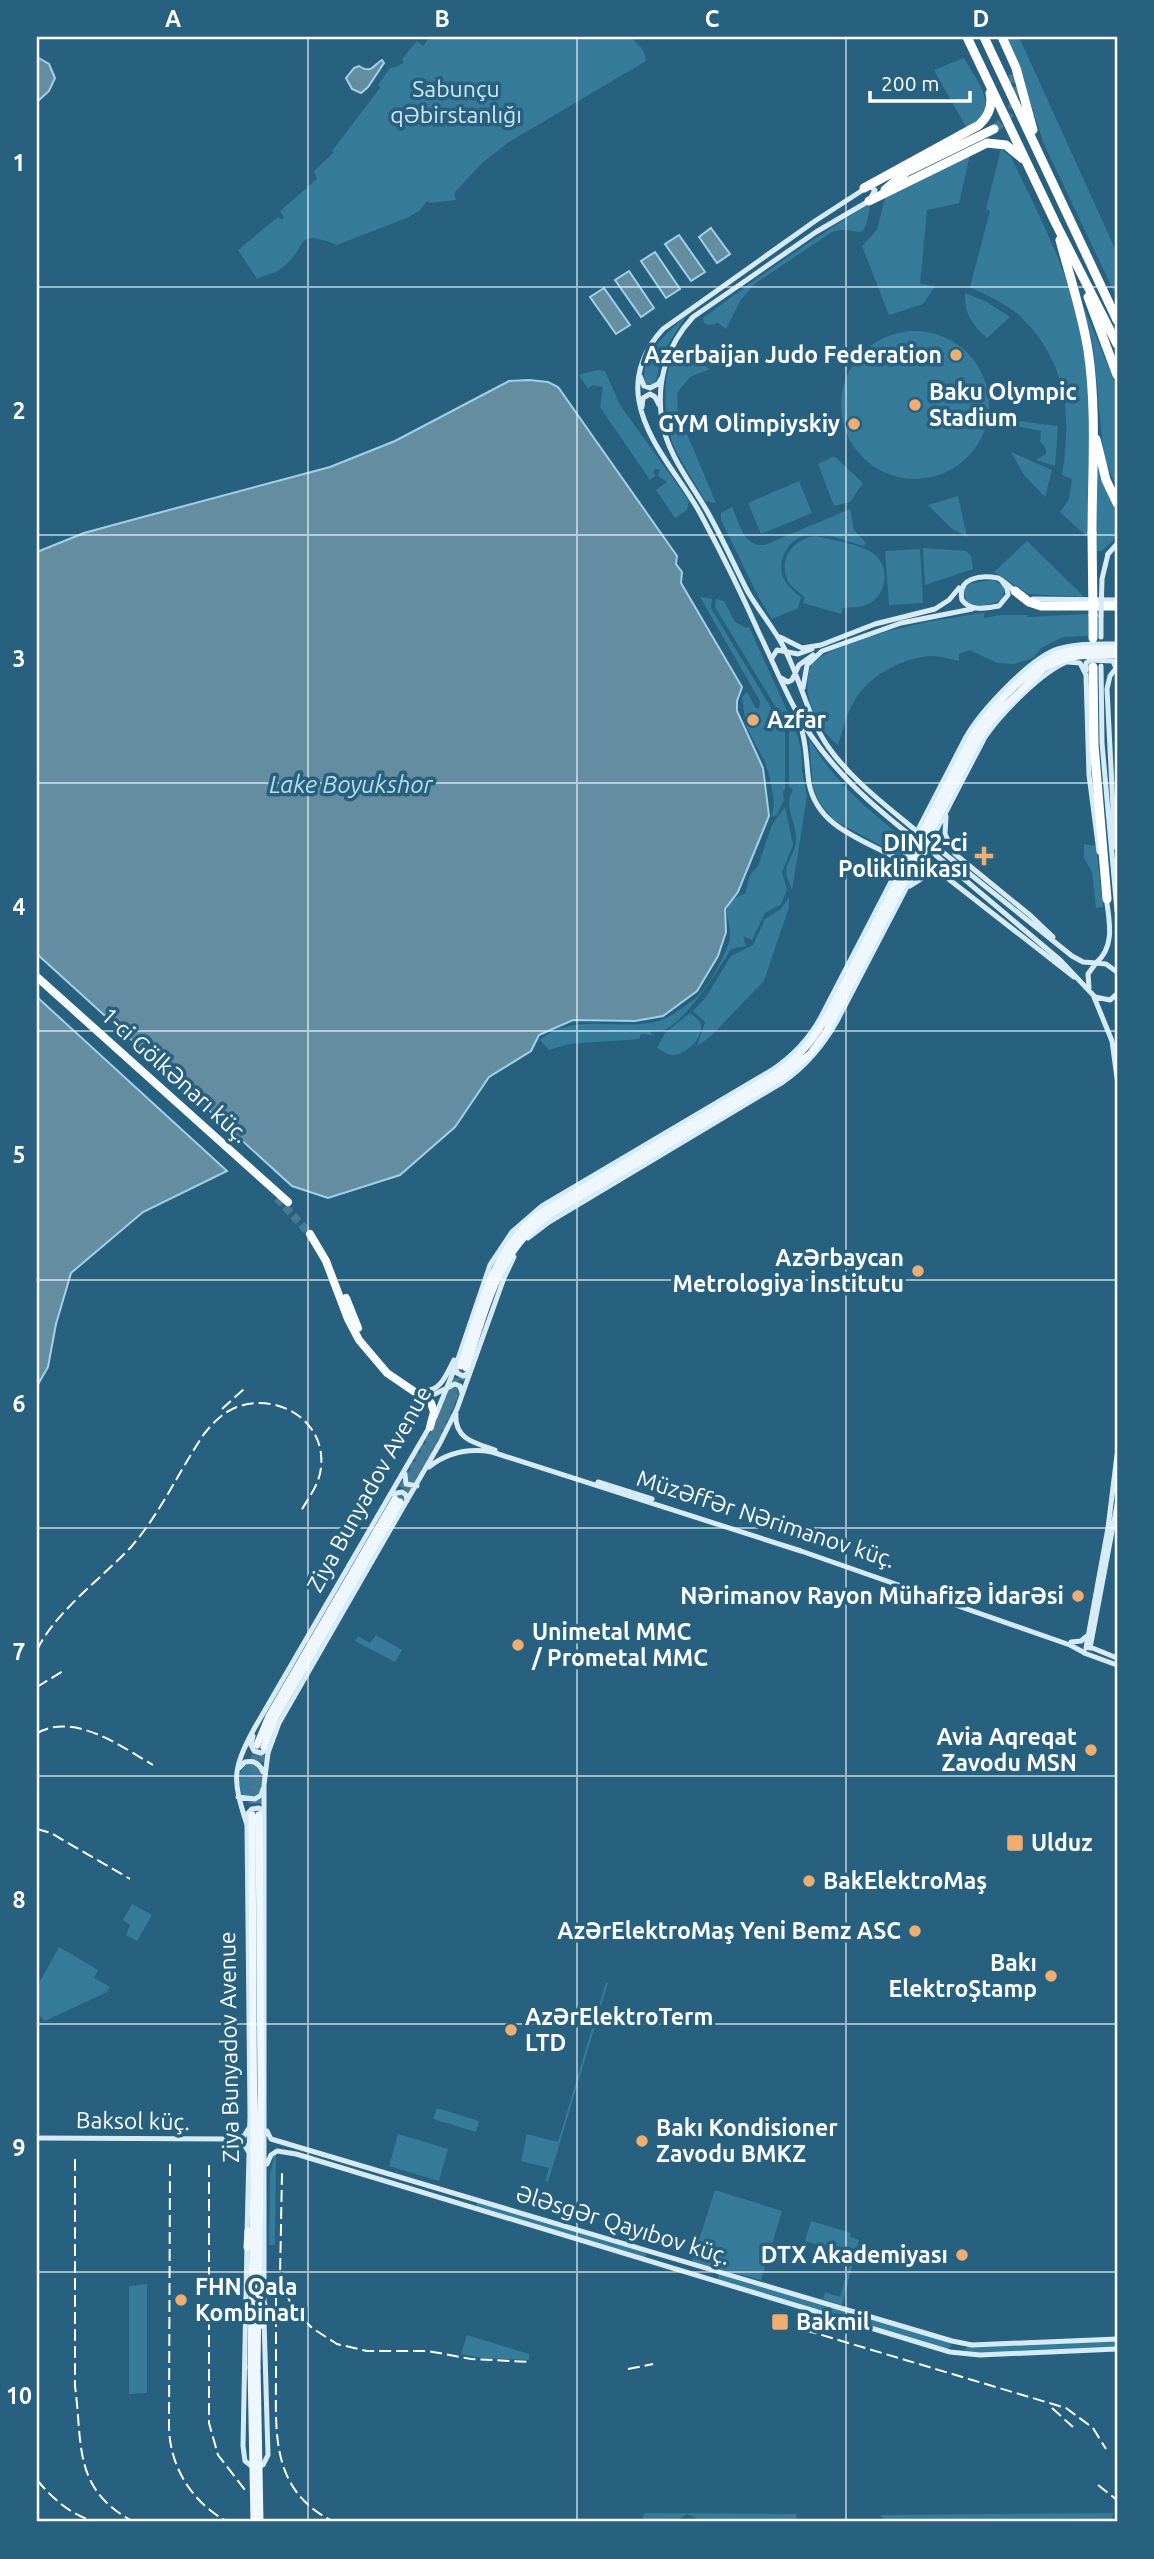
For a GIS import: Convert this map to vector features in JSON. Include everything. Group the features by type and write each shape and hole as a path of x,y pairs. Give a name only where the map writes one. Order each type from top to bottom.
{"highway":[{"path":"967,37 1037,181 1117,365"},
{"path":"984,37 1117,320"},
{"path":"996,37 1011,70"},
{"path":"1002,37 1016,68 1033,128 1051,177"},
{"path":"864,188 968,132 983,121 989,113 992,100 981,68"},
{"path":"881,194 906,172 994,129"},
{"path":"869,201 987,143 1006,145 1017,152 1037,181"},
{"path":"1055,222 1117,344"},
{"path":"1055,222 1084,328 1100,460 1117,503"},
{"path":"1094,313 1117,374"},
{"path":"1092,403 1092,533 1097,638"},
{"path":"1015,591 1029,602 1041,606 1117,606"},
{"path":"1097,666 1094,745 1112,898"},
{"name":"1-ci Gölkənarı küç.","path":"37,977 288,1202"},
{"name":"1-ci Gölkənarı küç.","path":"37,984 276,1198"},
{"path":"422,1390 390,1369 363,1337 330,1258 314,1235 359,1340 387,1373 431,1403 434,1412 430,1427"}],"main road":[{"path":"640,369 642,383 650,388 658,384 675,341 692,317 816,232 869,201 875,190 871,186 864,188 670,323 649,346 640,369 638,391 650,432 699,512 795,711 804,734 811,788 820,808 839,828 896,858 898,869"},
{"path":"663,373 660,408 670,449 709,513 750,594 786,652 818,729 838,760 913,833"},
{"path":"643,414 642,401 647,395 655,397 660,408"},
{"path":"1097,615 1103,569 1108,554 1117,544"},
{"path":"779,676 788,682 792,680 803,661 821,648 875,624 935,609 949,600 967,581 987,577 1002,581 1030,598 1041,600 1117,600"},
{"path":"967,581 961,591 962,600 976,609"},
{"path":"772,661 777,650 798,654 901,623 999,606 1008,591 1002,581"},
{"path":"776,634 788,643 802,648 821,648"},
{"name":"Ziya Bunyadov Avenue","path":"259,1816 265,2033 264,2305 267,2459 263,2465 254,2468 248,2465 244,2458 243,2430 250,2115 247,1825 237,1797 237,1774 241,1755 254,1729 398,1501 416,1486 426,1469 457,1409 465,1339 494,1257 516,1227 542,1206 784,1062 808,1038 821,1017 898,869 913,833 974,724 1045,654 1068,646 1117,646"},
{"name":"Ziya Bunyadov Avenue","path":"464,1366 504,1262 523,1236 551,1214 773,1083 810,1054 826,1032 867,953 973,735 997,705 1044,662 1056,655 1075,650 1117,646"},
{"path":"803,691 803,675 807,665 821,648"},
{"path":"1045,654 1075,650"},
{"name":"Ziya Bunyadov Avenue","path":"254,2367 251,2305 259,1816 264,1785 263,1745 275,1718 398,1501 408,1465 430,1427 447,1388 464,1366 518,1249 534,1232 549,1222 788,1079 803,1066 825,1042 837,1021 985,737 1050,670 1065,662 1117,656"},
{"name":"Ziya Bunyadov Avenue","path":"464,1366 496,1265 519,1231 544,1210 778,1072 797,1057 816,1035 940,806 989,723 1048,666 1066,657 1117,656"},
{"path":"1117,911 1112,898 1089,775 1086,675 1089,661 1113,661 1117,667 1110,676 1107,690 1114,791 1112,898 1109,946 1088,978 1091,993 1106,1022 1117,1078"},
{"path":"1065,662 1080,663 1086,675"},
{"path":"997,705 1023,673"},
{"path":"1012,707 1036,676"},
{"path":"795,711 842,774 881,813 913,833"},
{"path":"966,763 985,737"},
{"path":"1111,763 1112,769 1117,772"},
{"path":"1114,791 1117,780"},
{"path":"952,799 945,823 945,834 951,849 1038,922 1067,952"},
{"path":"913,833 940,806"},
{"path":"933,838 940,806"},
{"path":"935,846 1067,952 1083,962 1107,964 1117,972"},
{"path":"932,852 1052,952 1091,993 1106,1000 1113,999 1117,994"},
{"path":"891,906 922,859"},
{"path":"900,900 919,878 929,874 947,877 1083,984"},
{"path":"871,932 885,894"},
{"path":"855,988 867,953"},
{"path":"821,1017 844,984"},
{"path":"810,1054 837,1021"},
{"path":"750,1102 773,1083"},
{"path":"691,1124 718,1103"},
{"path":"601,1171 640,1154"},
{"path":"607,1181 646,1163"},
{"path":"519,1231 542,1206"},
{"path":"518,1249 551,1214"},
{"path":"422,1390 432,1391 442,1382 465,1339"},
{"path":"422,1390 435,1394 454,1384 460,1386 460,1399"},
{"name":"Müzəffər Nərimanov küç.","path":"457,1409 456,1426 460,1434 470,1441 802,1548 1088,1650"},
{"path":"426,1469 458,1452 492,1452 822,1558 1088,1650 1117,1663"},
{"path":"1088,1650 1104,1565 1117,1455"},
{"path":"408,1465 404,1481 408,1485 416,1486"},
{"path":"1088,1650 1087,1636 1117,1505"},
{"path":"1071,1642 1081,1641 1087,1636"},
{"path":"254,1729 251,1742 254,1751 264,1752 263,1745"},
{"path":"237,1774 243,1763 252,1762 261,1768 264,1785 261,1795 255,1799 237,1797"},
{"path":"247,1825 248,1813 254,1808 263,1810 259,1816"},
{"path":"256,2007 265,2033"},
{"path":"249,2044 256,2007"},
{"name":"Ziya Bunyadov Avenue","path":"254,2367 261,2090 256,2007"},
{"path":"261,2090 265,2044"},
{"name":"Ələsgər Qayıbov küç.","path":"265,2114 269,2138 954,2342 966,2344 1117,2339"},
{"path":"228,2139 246,2135 250,2115"},
{"name":"Baksol küç.","path":"37,2138 228,2139"},
{"path":"228,2139 244,2144 250,2157"},
{"path":"266,2170 272,2153 282,2151 296,2154 299,2146"},
{"name":"Ələsgər Qayıbov küç.","path":"296,2154 950,2352 966,2355 1117,2349"},
{"path":"251,2305 247,2247 254,2171"},
{"path":"381,2171 383,2181"},
{"path":"471,2208 474,2198"},
{"path":"254,2522 254,2367 264,2305 259,2248"},
{"path":"648,2262 652,2251"},
{"path":"713,2281 716,2271"},
{"path":"950,2352 955,2347 954,2342"},
{"path":"966,2344 962,2350 966,2355"},
{"path":"254,2367 260,2522"}],"green space":[{"name":"Sabunçu qəbirstanlığı","path":"430,37 631,37 643,50 646,61 509,142 482,163 454,193 456,200 430,203 427,201 419,211 409,217 337,245 314,238 308,239 280,269 257,279 238,250 278,217 282,220 284,217 280,211 317,179 314,171 334,152 332,151 380,88 378,85 390,68 404,62 402,59 417,41 423,46"},
{"path":"1005,37 1019,37 1117,253 1117,298 1043,142 1019,66"},
{"path":"964,58 980,86 985,104 984,113 966,127 934,70"},
{"path":"1001,149 1011,157 1049,236 1078,319 1089,396 1087,537 1060,512 1069,499 1072,479 1062,475 1066,411 1063,391 1049,353 1022,318 998,301 970,287 990,211 986,209"},
{"path":"970,155 959,203 927,210 920,284 935,286 923,304 889,315 862,246 877,230 885,198"},
{"path":"870,204 863,231 832,232 753,285 740,301 726,329 718,323 704,323 703,318 744,288"},
{"path":"965,293 985,301 1010,317 987,338 970,318"},
{"path":"1078,293 1117,387 1117,488 1104,459 1093,345"},
{"path":"686,316 662,354 655,384 646,385 644,375 650,355 663,337"},
{"name":"Baku Olympic Stadium","path":"915,331 943,336 967,353 984,377 989,405 984,433 967,457 943,474 915,479 887,474 863,457 846,433 841,405 846,377 863,353 887,336"},
{"path":"680,351 710,369 690,377 677,393 679,435 687,434 716,503 705,501 675,449 668,427 666,383 673,359"},
{"path":"605,371 620,405 689,501 687,510 675,518 656,490 667,482 658,476 660,469 655,469 653,473 656,475 650,480 600,407 603,387 593,385 588,389 579,375"},
{"path":"1010,420 1058,426 1055,466 1036,460 1046,454 1040,441 1041,431 1009,425"},
{"path":"1011,452 1052,470 1045,497 1024,475"},
{"path":"834,456 863,483 850,502 834,506 818,464"},
{"path":"1097,459 1104,486 1117,510 1117,537 1102,551 1096,551"},
{"path":"799,481 812,513 761,534 748,503"},
{"path":"958,496 967,537 951,528 928,505"},
{"path":"732,507 743,533 758,545 765,545 850,509 854,530 866,543 864,546 816,534 802,536 796,540 790,545 781,566 785,581 801,597 798,608 772,619 721,520 721,513"},
{"path":"816,536 855,545 880,560 884,580 876,599 864,606 843,608 841,614 803,603 805,597 788,581 785,573 786,558 795,545"},
{"path":"1027,541 1084,597 1029,594 994,572"},
{"path":"923,548 966,551 971,556 973,569 925,585"},
{"path":"920,549 923,603 889,605 885,551"},
{"path":"992,580 1003,585 1005,590 1001,600 984,605 966,601 964,590 969,584"},
{"path":"700,597 712,599 711,608 785,731 784,800 777,815 772,817 774,802 770,778 765,762 746,726 742,697 747,692 756,708 759,708 760,701"},
{"path":"716,599 724,601 735,622 749,627 795,728 801,749 807,796 792,890 786,874 796,837 789,807 793,790 790,787 789,790 789,729 715,607"},
{"path":"984,613 984,618 1001,615 1028,615 1027,617 1089,614 1088,636 1063,637 1041,648 1033,658 1014,664 997,663 970,650 959,654 959,661 931,656 908,660 886,670 859,693 848,713 838,745 822,728 808,694 807,682 814,660 855,642 897,629"},
{"path":"809,739 842,783 907,841 900,856 834,820 820,803 813,787"},
{"path":"785,807 793,845 782,872 787,890 781,904 765,913 752,940 743,936 746,946 731,949 690,1008 670,1026 651,1032 652,1035 641,1034 639,1039 568,1044 549,1050 540,1040 554,1031 583,1024 629,1025 659,1021 698,996 715,972 728,945 728,906 735,898 745,894 750,875 758,866 772,825"},
{"path":"1084,844 1096,846 1103,907 1096,908 1092,872 1084,858"},
{"path":"789,897 789,907 764,981 711,1036 697,1046 705,1022 693,1011 706,997 731,956 753,945 765,919 781,909"},
{"path":"690,1013 701,1025 696,1041 682,1052 672,1055 657,1048 665,1033"},
{"path":"455,1387 459,1394 436,1444 416,1479 409,1481 408,1473 427,1440 449,1391"},
{"path":"376,1635 402,1650 395,1662 355,1641 358,1636 370,1643"},
{"path":"248,1764 258,1768 262,1777 256,1797 243,1796 240,1788 240,1774"},
{"path":"132,1904 152,1915 137,1941 126,1935 130,1925 123,1920"},
{"path":"59,1947 98,1970 94,1978 110,1987 107,1992 45,2021 37,2013 37,1987"},
{"path":"606,1982 608,1983 548,2182 545,2181 549,2168 521,2161 527,2134 558,2142"},
{"path":"437,2108 479,2121 476,2132 433,2119"},
{"path":"398,2134 448,2149 439,2181 389,2166"},
{"path":"274,2156 275,2245 269,2245 270,2175"},
{"path":"715,2190 782,2211 761,2280 692,2262"},
{"path":"477,2202 647,2252 645,2258 476,2207"},
{"path":"811,2221 851,2233 850,2237 859,2240 842,2305 823,2299 825,2292 840,2297 852,2255 805,2241"},
{"path":"719,2274 948,2342 952,2346 947,2349 717,2280"},
{"path":"147,2284 147,2393 129,2394 129,2286"},
{"path":"467,2335 529,2354 529,2360 461,2354"},
{"path":"1117,2341 1117,2348 976,2353 964,2350 967,2347"},
{"path":"644,2513 797,2514 793,2521 703,2521 687,2514 675,2522 642,2522"},
{"path":"1114,2513 1111,2520 899,2521 884,2519 880,2515"}],"water":[{"path":"37,57 49,64 55,78 49,91 37,102"},
{"path":"382,60 384,63 368,87 361,93 352,89 346,78 354,68 359,66 369,69"},
{"path":"711,228 730,254 717,263 699,237"},
{"path":"679,235 705,272 691,281 665,244"},
{"path":"655,252 680,289 666,298 641,261"},
{"path":"629,271 654,308 641,317 615,280"},
{"path":"604,288 630,325 616,334 590,297"},
{"name":"Lake Boyukshor","path":"509,381 548,382 558,387 677,556 676,564 682,572 681,583 742,687 737,711 763,768 769,816 738,892 725,909 726,932 718,956 697,991 663,1016 635,1021 573,1020 539,1035 531,1051 489,1077 455,1127 400,1175 328,1198 292,1186 37,954 37,552 84,533 330,467 395,441"},
{"path":"37,997 227,1171 143,1212 71,1273 56,1324 48,1367 37,1386"}],"tunnel":[{"path":"994,129 1007,117 1014,103 1015,87 1011,70"},
{"path":"277,1198 310,1234"},
{"path":"397,1497 438,1423 459,1370"},
{"path":"400,1502 438,1436 465,1371"},
{"path":"252,1814 256,1746"},
{"path":"259,1814 259,1779 264,1747"}],"railway":[{"path":"222,1409 245,1388"},
{"path":"37,1650 55,1622 131,1547 160,1506 204,1434 232,1409 253,1403 283,1407 296,1414 316,1436 321,1451 319,1479 301,1511"},
{"path":"37,1687 63,1671"},
{"path":"37,1733 52,1728 82,1729 113,1741 153,1765"},
{"path":"37,1829 51,1833 130,1879"},
{"path":"75,2159 75,2386 81,2446 90,2480 100,2495 114,2509 134,2522"},
{"path":"170,2164 170,2440 173,2455 185,2482 204,2505 228,2522"},
{"path":"209,2165 209,2423 218,2455 245,2490"},
{"path":"282,2173 280,2277 292,2307 312,2328 337,2344 367,2351 428,2351 471,2359 531,2362"},
{"path":"276,2281 276,2418 281,2458 298,2494 313,2509 334,2522"},
{"path":"805,2330 1066,2408 1093,2428 1106,2449"},
{"path":"628,2369 653,2364"},
{"path":"1052,2408 1073,2427"},
{"path":"37,2480 63,2506 95,2522"},
{"path":"1098,2485 1117,2500"}],"place":[{"name":"Azerbaijan Judo Federation","path":"956,355"},
{"name":"Baku Olympic Stadium","path":"915,405"},
{"name":"GYM Olimpiyskiy","path":"854,424"},
{"name":"Azfar","path":"753,720"},
{"name":"DIN 2-ci Poliklinikası","path":"984,856"},
{"name":"Azərbaycan Metrologiya İnstitutu","path":"918,1271"},
{"name":"Nərimanov Rayon Mühafizə İdarəsi","path":"1078,1596"},
{"name":"Unimetal MMC / Prometal MMC","path":"518,1645"},
{"name":"Avia Aqreqat Zavodu MSN","path":"1091,1750"},
{"name":"Ulduz","path":"1015,1843"},
{"name":"BakElektroMaş","path":"809,1881"},
{"name":"AzərElektroMaş Yeni Bemz ASC","path":"915,1931"},
{"name":"Bakı ElektroŞtamp","path":"1051,1976"},
{"name":"AzərElektroTerm LTD","path":"511,2030"},
{"name":"Bakı Kondisioner Zavodu BMKZ","path":"642,2141"},
{"name":"DTX Akademiyası","path":"962,2255"},
{"name":"FHN Qala Kombinatı","path":"181,2300"},
{"name":"Bakmil","path":"780,2322"}]}
